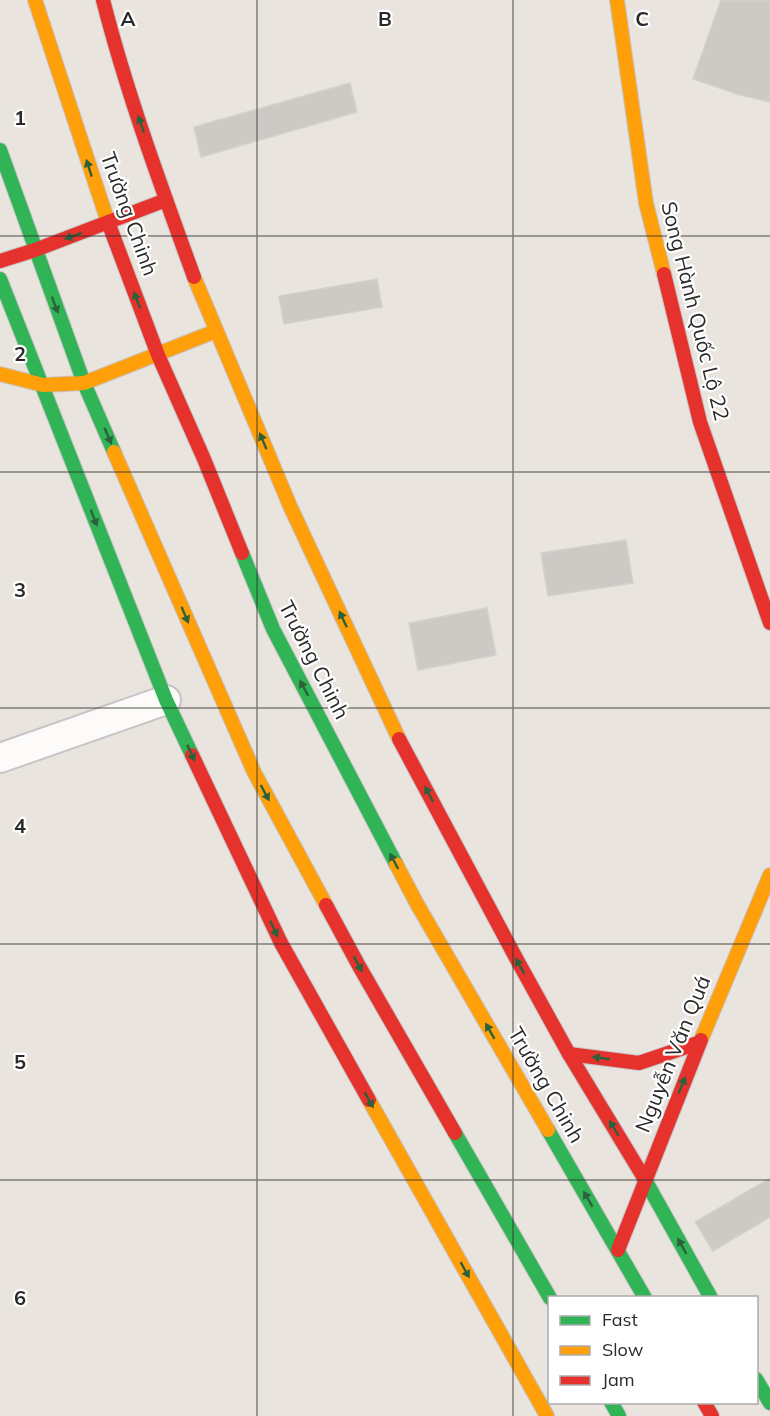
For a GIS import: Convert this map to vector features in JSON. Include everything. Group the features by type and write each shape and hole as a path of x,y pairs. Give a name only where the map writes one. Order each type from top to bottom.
{"main road":[{"name":"Trường Chinh","path":"35,0 108,223 158,355 204,459 273,628 417,904 644,1296"},
{"name":"Trường Chinh","path":"103,0 117,54 202,298 290,506 396,733 569,1054 645,1178 710,1296"},
{"name":"Song Hành Quốc Lộ 22","path":"617,0 646,203 700,422 770,623"},
{"path":"0,150 84,383 209,684 359,966 549,1296"},
{"path":"0,261 166,200"},
{"path":"0,279 171,698 281,943 547,1416"},
{"path":"0,374 43,385 84,383 216,331"},
{"name":"Nguyễn Văn Quá","path":"618,1250 698,1043 770,875"},
{"path":"569,1054 639,1063 698,1043"},
{"path":"758,1382 770,1403"}],"street":[{"path":"0,758 171,698"}],"building":[{"path":"721,0 770,0 770,102 740,95 693,79"},
{"path":"350,83 357,112 201,157 194,127"},
{"path":"377,279 382,307 284,324 279,296"},
{"path":"626,540 633,583 548,596 541,553"},
{"path":"487,608 496,655 418,670 409,623"},
{"path":"770,1178 770,1217 713,1251 695,1222"}],"traffic: fast":[{"path":"0,150 84,383 114,452"},
{"path":"0,279 166,700 192,755"},
{"path":"242,553 273,629 396,864"},
{"path":"548,1130 644,1296"},
{"path":"455,1133 549,1296"},
{"path":"644,1178 710,1296"},
{"path":"758,1382 770,1403"},
{"path":"612,1404 619,1416"}],"traffic: slow":[{"path":"35,0 108,222"},
{"path":"617,0 646,203 664,274"},
{"path":"194,277 290,506 399,739"},
{"path":"0,374 43,385 84,383 216,331"},
{"path":"114,452 254,772 326,905"},
{"path":"396,864 548,1130"},
{"path":"701,1040 770,875"},
{"path":"369,1100 547,1416"}],"traffic: jam":[{"path":"103,0 134,105 194,277"},
{"path":"0,261 166,200"},
{"path":"108,222 158,355 242,553"},
{"path":"664,274 700,422 770,623"},
{"path":"399,739 569,1054 644,1178"},
{"path":"192,755 281,943 369,1100"},
{"path":"326,905 455,1133"},
{"path":"618,1250 701,1040"},
{"path":"569,1054 639,1063 698,1043"},
{"path":"705,1404 712,1416"}]}
